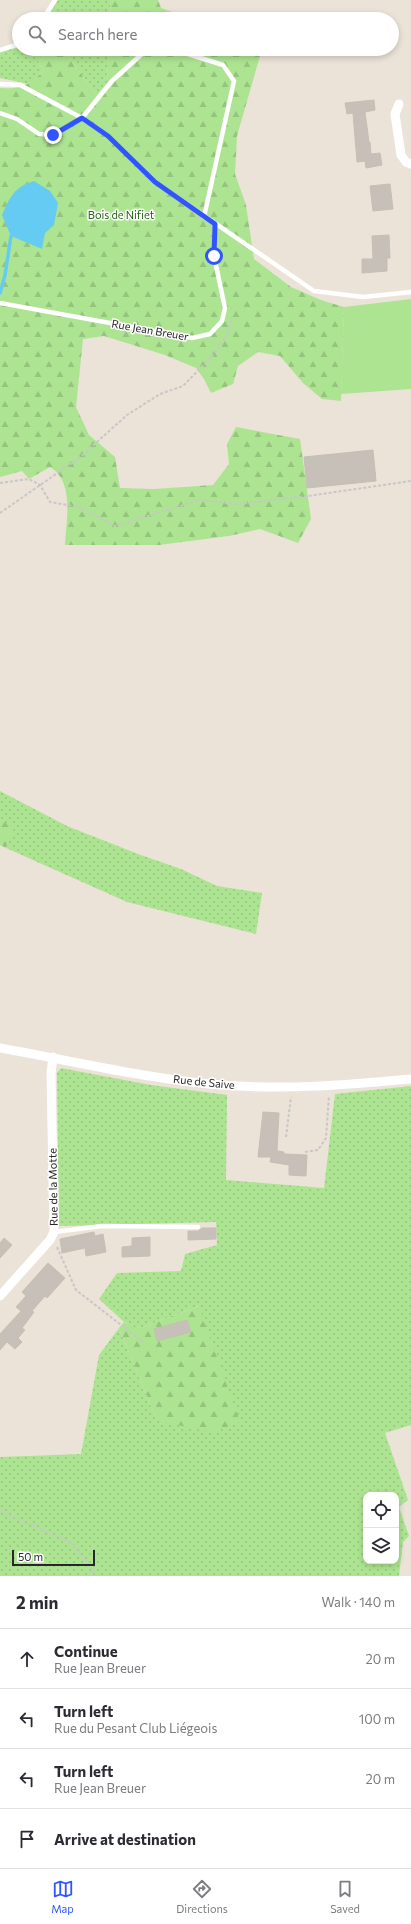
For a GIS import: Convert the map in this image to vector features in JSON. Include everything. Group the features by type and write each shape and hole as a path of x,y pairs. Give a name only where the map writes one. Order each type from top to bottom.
{"street":[{"path":"399,104 395,114 401,155 406,162 411,164"},
{"name":"Rue de Saive","path":"0,1048 164,1078 220,1085 291,1088 411,1079"},
{"name":"Rue de la Motte","path":"0,1296 52,1236 51,1072 53,1057"}],"lane":[{"path":"47,12 55,0"},
{"path":"0,50 12,46"},
{"path":"0,113 17,118 39,134 53,135 82,118 112,81 140,56"},
{"path":"195,56 224,65 234,81 204,217"},
{"path":"0,84 20,85 82,118 108,136 155,182 314,291 364,298 411,292"},
{"path":"215,224 214,256 225,308"},
{"name":"Rue Jean Breuer","path":"0,303 192,338 210,334 222,321 225,308"},
{"path":"52,1236 102,1226 198,1227"}],"path":[{"path":"0,513 79,458 127,415 160,394 183,386 218,350 232,319 225,308"},
{"path":"0,483 29,479 40,484 50,502 79,507 115,526 200,500 236,504 308,496 411,481"},
{"path":"305,1152 318,1150 326,1138 329,1086"},
{"path":"286,1137 291,1088"},
{"path":"52,1236 76,1290 144,1342"},
{"path":"0,1511 72,1543 97,1576"}],"green space":[{"path":"58,0 111,0 110,12 50,12"},
{"path":"111,0 158,0 161,8 172,12 110,12"},
{"path":"12,49 12,56 43,56 38,63 44,71 29,84 0,78 0,52"},
{"name":"Bois de Nifiet","path":"43,56 68,56 97,96 107,82 109,56 260,56 237,136 235,174 246,205 254,259 291,287 321,300 344,307 341,401 322,399 303,383 280,356 258,352 238,366 233,384 211,393 204,379 196,368 165,355 104,336 83,339 76,407 89,435 115,457 120,488 154,489 213,485 229,464 227,444 236,427 300,439 311,519 298,543 260,529 229,536 159,545 65,545 67,514 66,492 63,482 58,474 50,467 29,479 22,471 0,477 0,88 20,87 29,83 44,71 38,63"},
{"path":"68,56 109,56 107,82 97,96"},
{"path":"411,299 411,389 341,394 344,307"},
{"path":"0,791 67,826 181,869 217,886 262,893 256,934 127,902 6,848 13,828 0,819"},
{"path":"0,819 14,828 6,848 0,845"},
{"path":"61,1068 151,1085 227,1095 226,1180 324,1188 335,1094 411,1086 411,1425 385,1433 408,1500 399,1507 409,1536 403,1542 399,1576 0,1576 0,1457 81,1454 99,1355 119,1328 157,1421 199,1306 140,1328 124,1322 99,1299 117,1273 181,1271 185,1254 217,1245 216,1222 59,1226 57,1073"},
{"path":"199,1306 240,1422 213,1432 157,1421 119,1328 124,1322 140,1328"}],"water":[{"path":"34,181 50,191 58,203 54,225 45,233 42,249 11,236 2,215 10,198 17,190 27,183"}],"building":[{"path":"374,100 375,110 365,112 371,154 380,153 382,165 366,168 365,161 357,162 353,113 347,114 345,103"},
{"path":"390,184 393,209 373,211 370,186"},
{"path":"389,235 390,258 387,258 387,271 362,273 362,259 373,259 372,236"},
{"path":"373,450 376,481 307,488 304,457"},
{"path":"263,1112 279,1113 277,1151 284,1152 284,1154 307,1155 306,1176 289,1175 289,1165 270,1162 271,1157 258,1157"},
{"path":"202,1228 216,1228 216,1239 188,1240 188,1231 198,1231"},
{"path":"94,1232 95,1236 103,1234 106,1252 86,1256 85,1248 62,1253 60,1239"},
{"path":"150,1237 150,1256 122,1257 122,1247 132,1246 132,1238"},
{"path":"4,1238 12,1245 0,1258 0,1243"},
{"path":"48,1263 65,1278 47,1298 45,1296 32,1311 34,1312 22,1328 25,1330 18,1338 22,1342 15,1349 7,1342 0,1350 0,1334 21,1311 16,1307 26,1296 22,1292"},
{"path":"187,1320 191,1332 157,1341 154,1329"}],"waterway":[{"path":"0,293 5,275 11,236"}],"route":[{"path":"53,135 82,118 108,136 155,182 215,224 214,256"}]}
